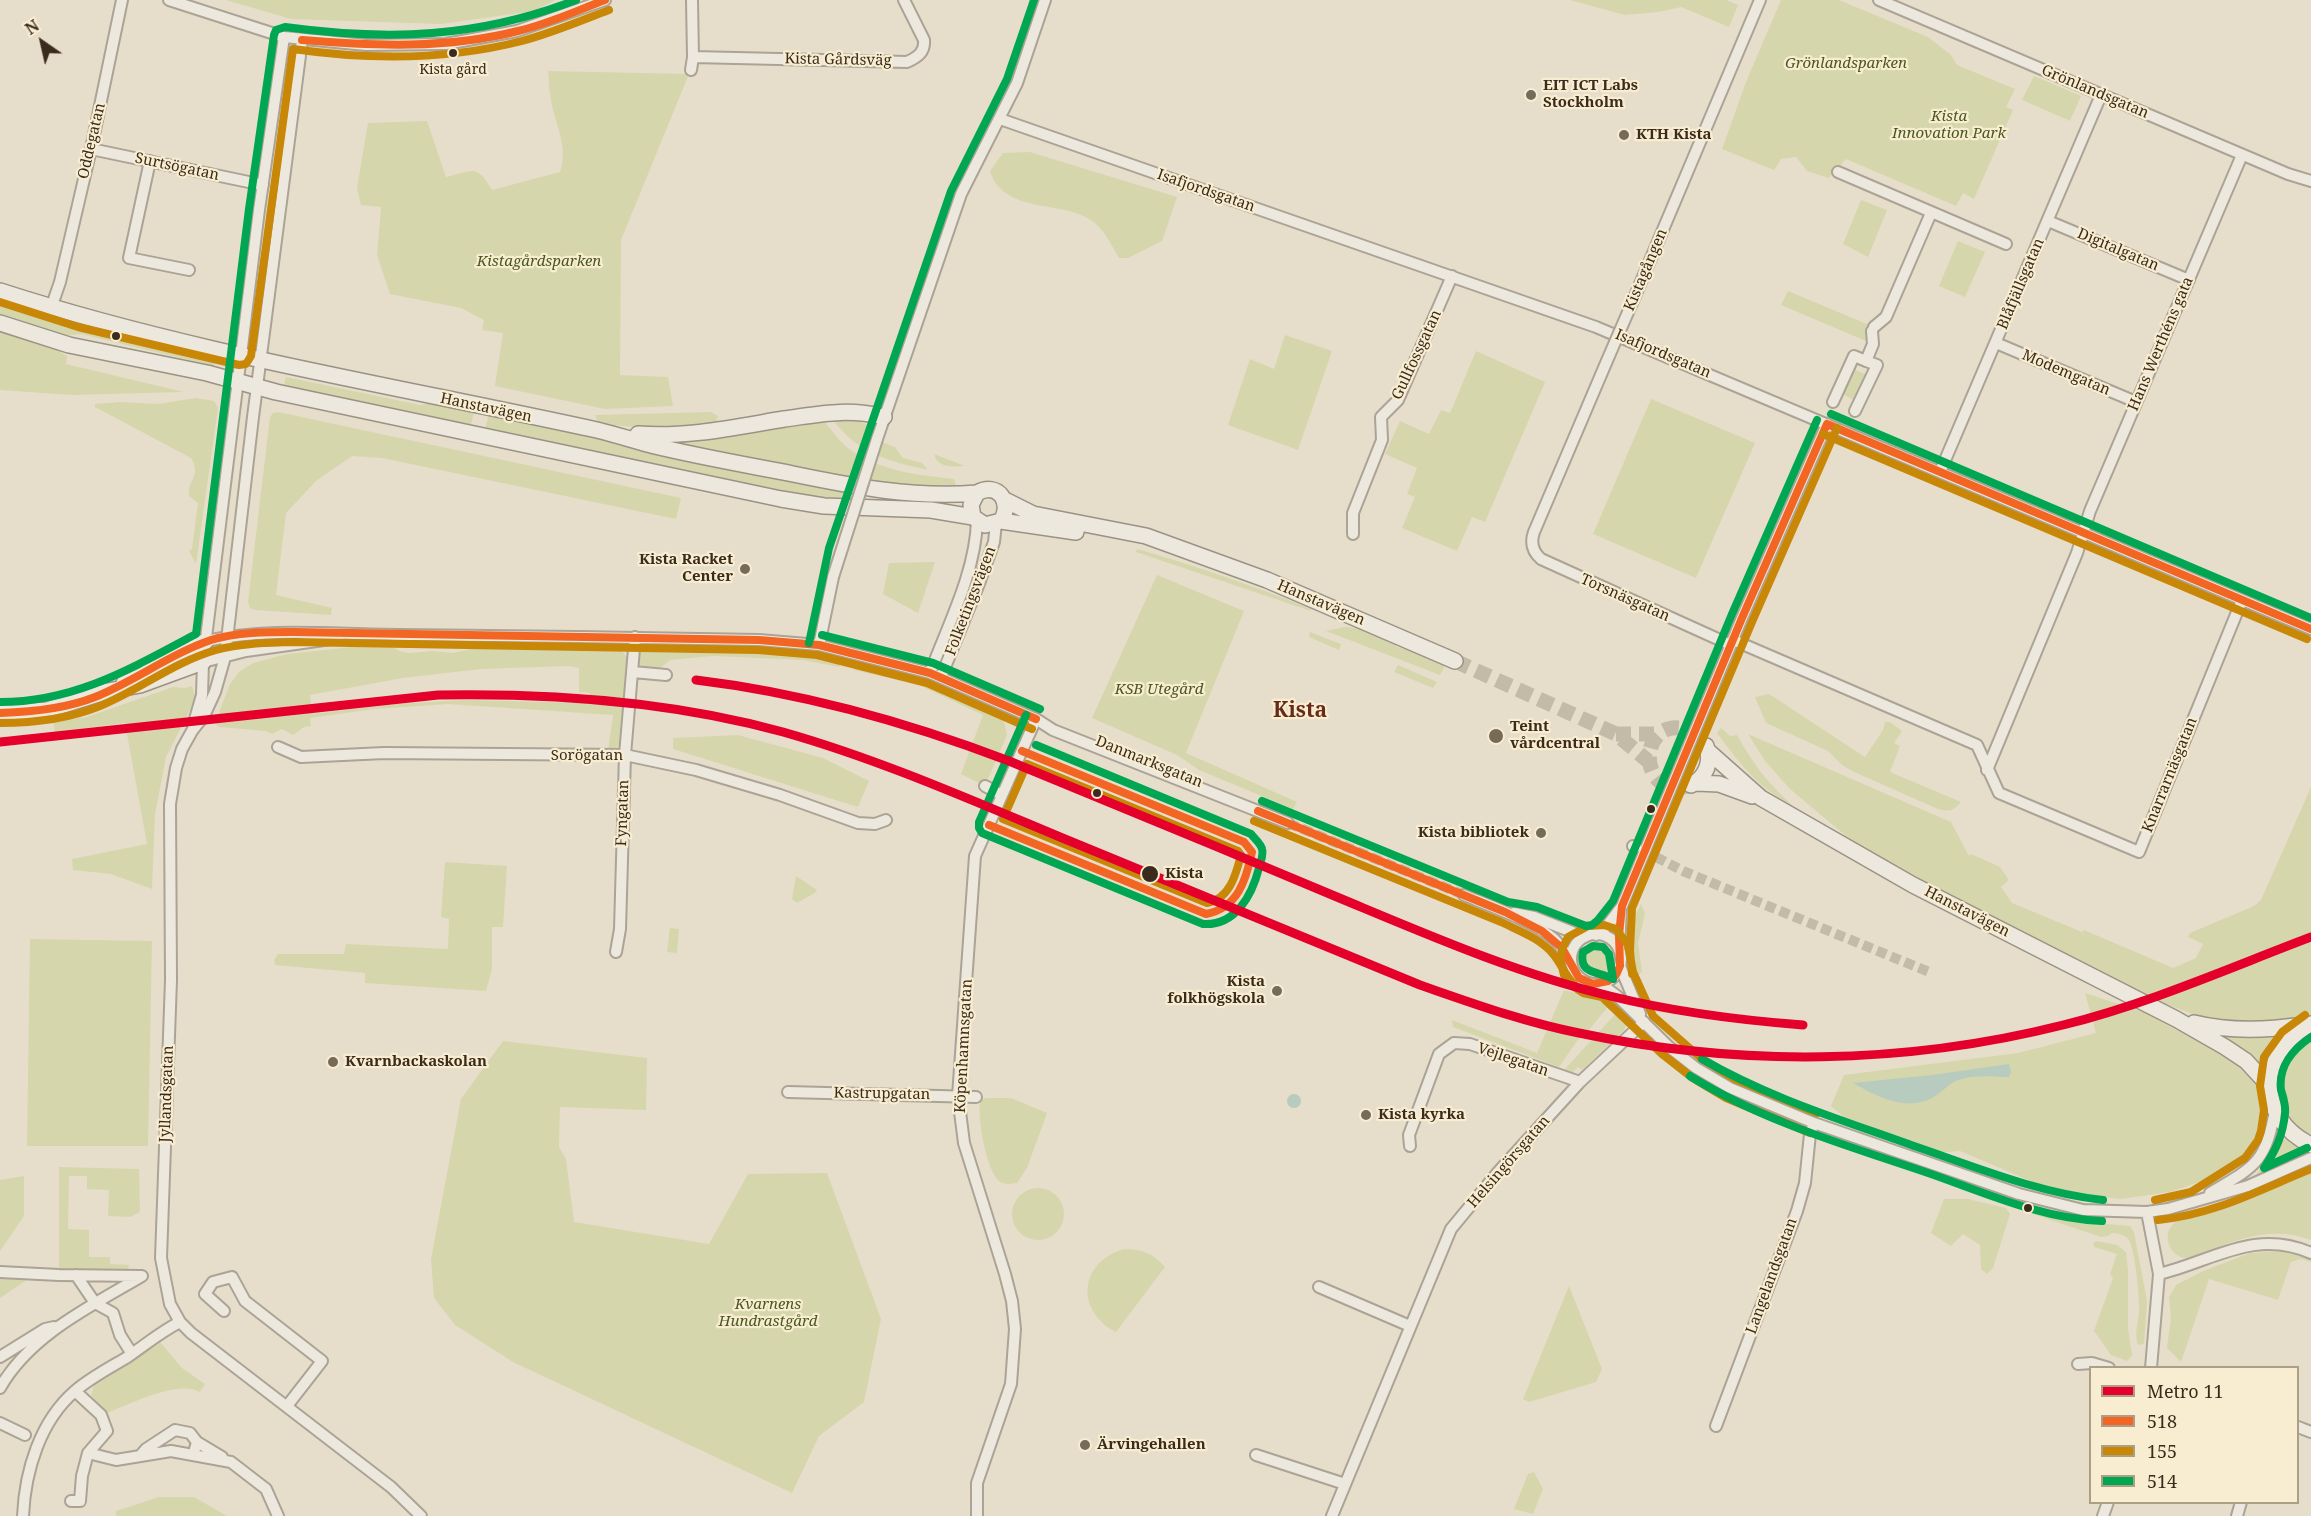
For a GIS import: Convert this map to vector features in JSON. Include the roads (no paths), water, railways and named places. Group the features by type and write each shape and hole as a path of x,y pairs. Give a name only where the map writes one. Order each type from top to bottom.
{"main road":[{"name":"Hanstavägen","path":"0,291 80,317 261,360 599,430 657,446 856,487 940,496 977,493 982,490 996,491 1005,500 1033,514 1146,536 1185,552 1268,580 1455,661"},
{"name":"Hanstavägen","path":"0,323 69,345 207,373 257,387 802,502 824,506 931,510 975,518 985,525 999,522 1073,531 1166,551 1185,552"},
{"path":"477,434 483,407"},
{"path":"599,430 657,435 719,429 843,411 884,417"},
{"path":"975,518 971,505 977,493"},
{"path":"999,522 1006,511 1005,500"},
{"path":"108,692 206,641"},
{"path":"0,713 47,710 140,685 203,662"},
{"name":"Hanstavägen","path":"1761,798 1707,749 1708,766 1704,775 1693,784 1719,784 1761,798 1913,885 2176,1019 2246,1061 2270,1087"},
{"name":"Hanstavägen","path":"2176,1019 2212,1027 2247,1030 2271,1030 2311,1024"},
{"name":"Hanstavägen","path":"2311,1024 2294,1034 2280,1049 2272,1067 2270,1087 2275,1110 2290,1132 2311,1144"}],"street":[{"name":"Oddegatan","path":"51,308 60,282 91,149 122,0"},
{"path":"169,0 284,37 366,45 446,44 517,31 605,0"},
{"path":"691,70 693,57 692,0"},
{"name":"Kista Gårdsväg","path":"693,57 907,62 920,54 924,47 924,40 904,0"},
{"path":"819,645 833,577 884,417 961,194 1017,83 1045,0"},
{"name":"Kistagången","path":"1532,539 1760,0"},
{"name":"Grönlandsgatan","path":"1879,0 2242,155 2311,181"},
{"name":"Jyllandsgatan","path":"192,731 202,695 203,662 241,355 284,37"},
{"name":"Jyllandsgatan","path":"302,40 225,657 215,692 204,716 182,749 176,768 170,804 171,980 161,1258 170,1304 180,1322 191,1334 391,1488 421,1516"},
{"name":"Blåfjällsgatan","path":"1940,472 2101,95"},
{"name":"Isafjordsgatan","path":"1000,119 1596,327 2311,629"},
{"name":"Surtsögatan","path":"91,149 263,185"},
{"name":"Hans Werthéns gata","path":"2083,534 2090,511 2242,155"},
{"path":"150,161 129,258 189,270"},
{"path":"1838,172 2006,244"},
{"path":"1866,361 1873,344 1873,329 1886,317 1931,213"},
{"name":"Digitalgatan","path":"2048,221 2189,280"},
{"name":"Gullfossgatan","path":"1353,534 1353,513 1382,440 1381,417 1398,400 1452,276"},
{"name":"Modemgatan","path":"1996,343 2136,402"},
{"path":"1833,402 1854,356 1877,365 1855,411"},
{"path":"1622,906 1619,950 1621,959 1616,975 1601,984 1593,984 1579,978 1572,962 1575,945 1606,927 1622,906 1827,424"},
{"name":"Folketingsvägen","path":"930,673 971,563 977,539 975,518"},
{"name":"Folketingsvägen","path":"941,677 994,542 999,522"},
{"path":"1987,770 2083,534"},
{"name":"Torsnäsgatan","path":"1532,539 1534,553 1541,560 1732,643"},
{"name":"Knarrarnäsgatan","path":"1732,643 1977,745 1999,793 2139,852 2242,600"},
{"name":"Danmarksgatan","path":"206,641 228,636 302,631 368,635 759,640 819,645 941,677 1036,719 1053,730 1288,823"},
{"name":"Danmarksgatan","path":"203,662 257,649 368,635"},
{"name":"Fyngatan","path":"616,952 620,928 625,755 635,638"},
{"path":"633,672 666,675"},
{"name":"Köpenhamnsgatan","path":"977,1516 977,1483 1011,1383 1015,1329 1012,1301 1005,1274 964,1143 958,1096 975,856 1036,719"},
{"name":"Sorögatan","path":"278,747 301,757 384,753 625,755 696,770 780,795 858,823 875,824 886,820"},
{"path":"985,786 1002,795"},
{"path":"1464,895 1505,912 1552,937 1572,962"},
{"path":"1505,912 1534,917 1590,936 1610,938 1619,950"},
{"path":"1620,966 1644,1022"},
{"path":"1601,984 1696,1068 1730,1088 1814,1123 2019,1194 2083,1210 2147,1212 2195,1202 2248,1186 2311,1158"},
{"name":"Helsingörsgatan","path":"1332,1516 1451,1229 1499,1171 1580,1082 1644,1022"},
{"name":"Vejlegatan","path":"1410,1146 1409,1135 1439,1054 1449,1045 1470,1044 1580,1082"},
{"name":"Kastrupgatan","path":"788,1092 976,1097"},
{"path":"2195,1202 2239,1176 2261,1156 2271,1134 2275,1110"},
{"name":"Langelandsgatan","path":"1716,1426 1797,1211 1805,1183 1810,1134 1814,1123"},
{"path":"2147,1212 2159,1274 2151,1366"},
{"path":"2159,1274 2249,1244 2292,1244 2311,1253"},
{"path":"0,1272 142,1276 58,1326 31,1351 0,1388"},
{"path":"76,1275 95,1304 113,1313 120,1335 132,1354"},
{"path":"224,1311 205,1294 213,1282 232,1277 245,1301 322,1361 287,1406"},
{"path":"1319,1287 1410,1326"},
{"path":"23,1516 29,1469 39,1442 53,1416 75,1391 158,1334 180,1322"},
{"path":"0,1357 45,1329 58,1326"},
{"path":"2078,1364 2092,1363 2102,1366"},
{"path":"71,1501 80,1501 82,1476 88,1453 107,1431 101,1415 75,1391"},
{"path":"0,1423 26,1435"},
{"path":"140,1456 146,1449 175,1430 190,1433 196,1442 231,1462 266,1489 278,1516"},
{"path":"193,1455 196,1442"},
{"path":"88,1453 116,1460 171,1451 231,1462"},
{"path":"1256,1455 1345,1484"}],"tunnel":[{"path":"1455,661 1616,734 1648,761"},
{"path":"1691,785 1673,787 1660,782 1652,772 1649,759 1651,746 1658,735 1669,729 1692,731 1706,746"},
{"path":"1616,734 1660,734"},
{"path":"1288,823 1464,895"},
{"path":"1656,857 1683,871 1929,972"}],"metro line":[{"name":"11","path":"696,680 816,701 894,722 971,747 1437,939 1575,987 1658,1007 1730,1018 1803,1025"},
{"name":"11","path":"0,742 438,695 569,698 612,701 698,713 783,732 854,754 957,794 1420,985 1479,1005 1579,1033 1700,1052 1821,1057 1943,1048 2003,1038 2063,1025 2126,1007 2311,937"}],"place":[{"name":"Kista gård","path":"453,53"},
{"name":"EIT ICT Labs Stockholm","path":"1531,95"},
{"name":"KTH Kista","path":"1624,135"},
{"name":"Kista Racket Center","path":"745,569"},
{"name":"Teint vårdcentral","path":"1496,736"},
{"name":"Kista bibliotek","path":"1541,833"},
{"name":"Kista","path":"1150,874"},
{"name":"Kista folkhögskola","path":"1277,991"},
{"name":"Kvarnbackaskolan","path":"333,1062"},
{"name":"Kista kyrka","path":"1366,1115"},
{"name":"Ärvingehallen","path":"1085,1445"}],"district":[{"name":"Kista","path":"1300,711"}],"park label":[{"name":"Grönlandsparken","path":"1846,64"},
{"name":"Kista Innovation Park","path":"1949,126"},
{"name":"Kistagårdsparken","path":"539,262"},
{"name":"KSB Utegård","path":"1159,690"},
{"name":"Kvarnens Hundrastgård","path":"768,1314"}]}
